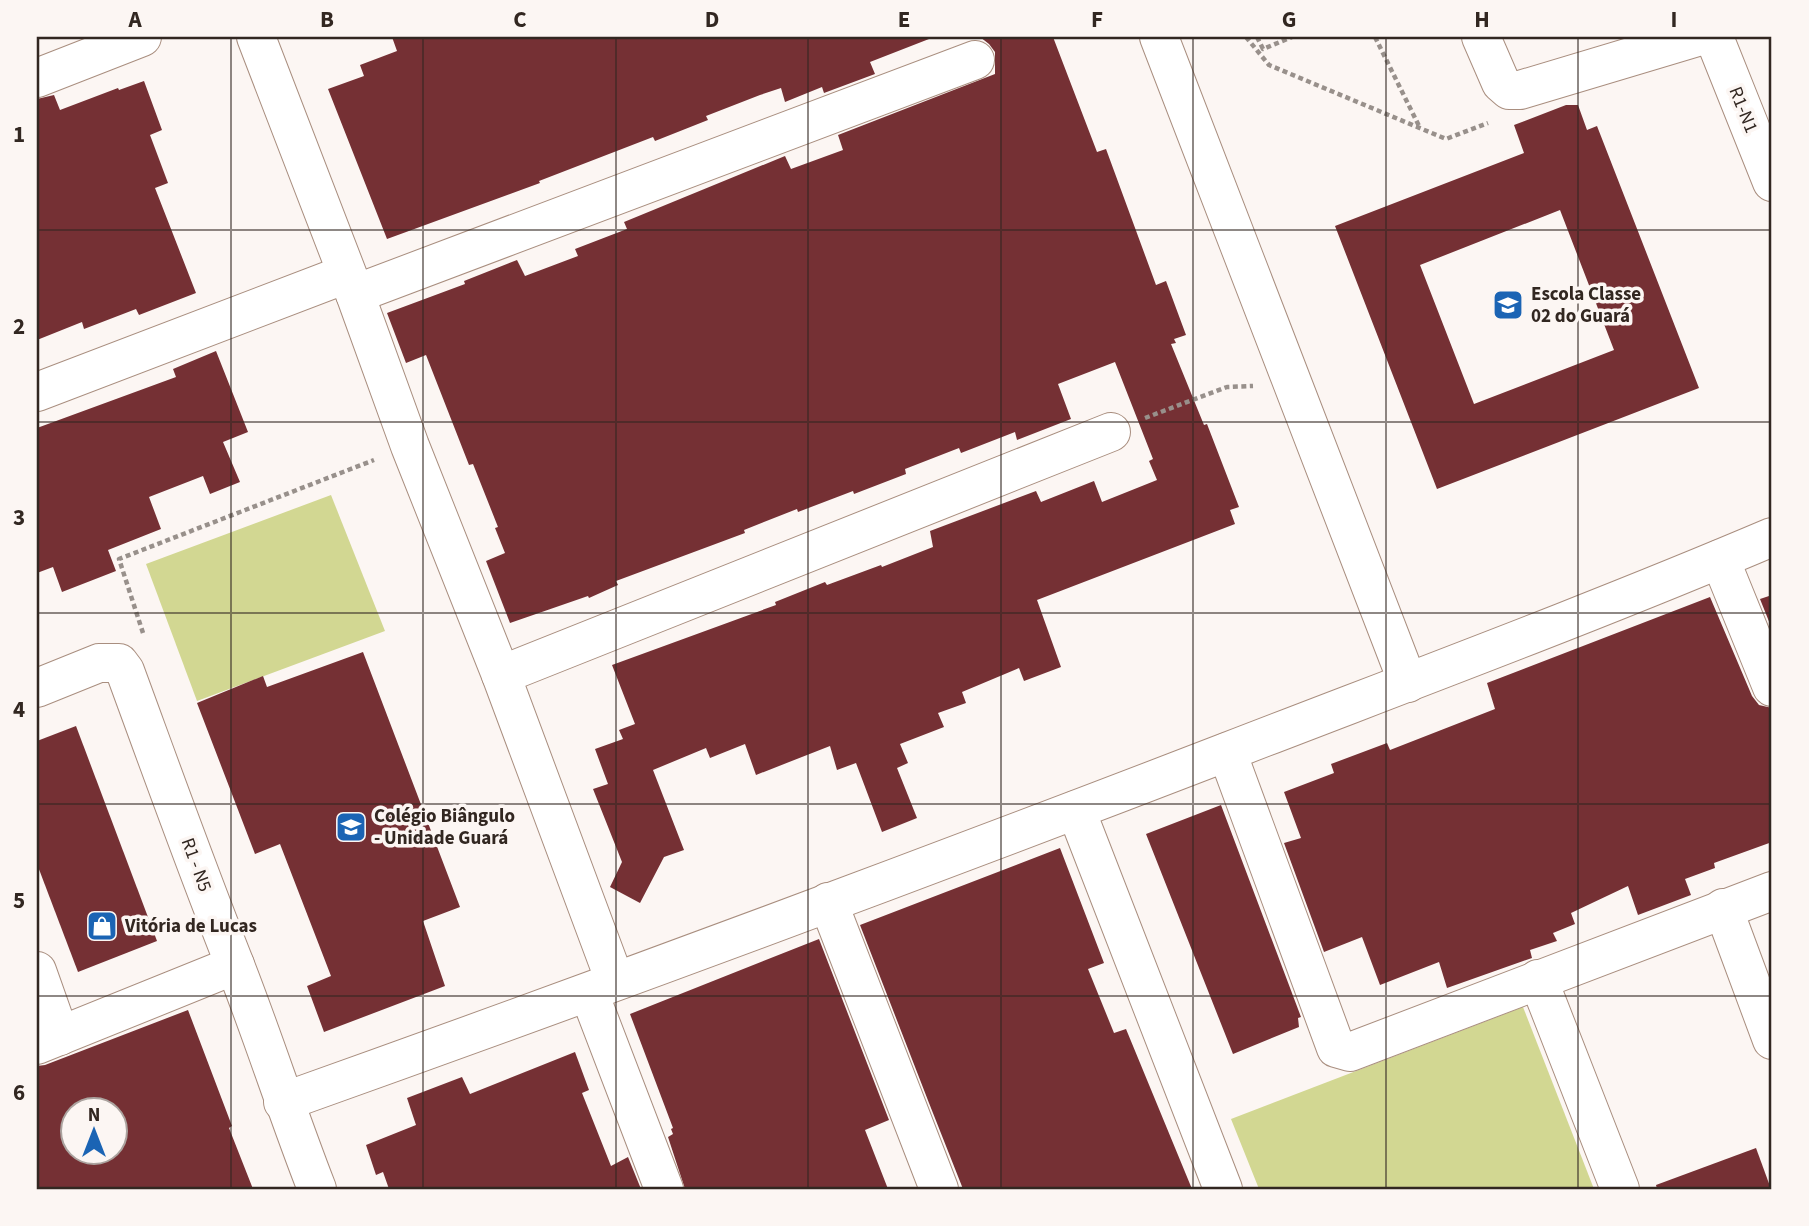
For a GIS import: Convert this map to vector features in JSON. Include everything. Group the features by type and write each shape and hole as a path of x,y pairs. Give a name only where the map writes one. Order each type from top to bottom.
{"street":[{"path":"256,37 410,446 501,675 664,1189"},
{"path":"1159,37 1408,683"},
{"path":"1482,37 1501,83 1509,90 1520,90 1697,37"},
{"name":"R1-N1","path":"1714,37 1772,182"},
{"path":"37,78 133,38"},
{"path":"37,392 351,284 975,60"},
{"path":"501,675 1111,432"},
{"path":"283,1102 602,987 1076,810 1408,683 1772,537"},
{"path":"1720,559 1772,687"},
{"path":"37,688 99,663 119,663"},
{"name":"R1 - N5","path":"119,663 125,671 317,1189"},
{"path":"1227,752 1336,1048 1340,1051 1350,1052 1772,891"},
{"path":"1076,810 1223,1189"},
{"path":"828,902 939,1189"},
{"path":"1723,908 1772,1040"},
{"path":"37,971 48,1041 235,965"},
{"path":"1538,979 1620,1189"}],"path":[{"path":"1257,37 1263,49 1292,37"},
{"path":"1375,37 1420,129"},
{"path":"1111,432 1227,387 1293,384"},
{"path":"119,663 145,640 119,559 410,446"}],"green space":[{"path":"331,495 385,631 197,701 146,564"},
{"path":"1523,1007 1594,1189 1259,1189 1231,1119"}],"building":[{"path":"392,37 929,39 870,62 875,74 824,93 822,87 785,102 781,88 760,95 706,116 708,120 655,141 653,137 539,181 540,183 387,239 328,89 364,76 360,65 397,51"},
{"path":"980,37 1053,37 1097,152 1106,149 1156,285 1166,281 1186,335 1174,339 1176,343 1171,344 1204,425 1207,424 1239,507 1230,510 1235,524 1037,600 1061,667 1024,681 1019,668 962,692 966,703 938,713 944,727 900,744 908,763 897,768 917,818 882,832 856,763 837,770 830,746 756,775 745,744 710,758 706,748 653,770 684,850 664,857 640,903 610,887 622,862 593,789 608,784 595,749 623,739 619,730 635,724 612,665 776,605 775,602 825,582 827,585 933,547 930,531 1036,491 1041,502 1094,481 1102,502 1157,480 1149,461 1153,459 1115,362 1058,384 1071,419 1017,440 1015,432 961,453 959,448 905,469 906,474 798,512 797,509 744,530 745,533 616,581 618,585 589,598 588,596 510,623 486,561 505,553 495,528 498,527 473,464 469,465 426,355 406,363 387,313 465,284 464,281 517,260 525,276 578,256 575,249 627,229 624,222 785,156 791,169 843,150 838,135 995,74 995,52"},
{"path":"144,81 162,130 150,135 168,183 155,188 196,293 139,315 136,309 84,329 82,322 37,340 37,99 54,95 60,110"},
{"path":"1566,105 1578,105 1587,130 1597,126 1699,388 1437,489 1335,226 1524,153 1514,125","holes":["1560,210 1614,350 1474,404 1420,265"]},
{"path":"216,351 248,432 223,442 240,482 210,494 203,476 149,497 161,529 108,550 116,571 62,592 53,567 37,573 37,428 176,377 173,369"},
{"path":"1772,595 1772,629 1760,599"},
{"path":"1710,597 1752,696 1759,705 1772,708 1772,842 1714,863 1715,868 1685,879 1691,895 1638,915 1628,886 1571,913 1575,924 1553,933 1557,941 1530,950 1532,958 1447,988 1439,962 1380,985 1362,937 1324,952 1284,843 1301,838 1284,792 1334,773 1331,764 1387,743 1390,750 1495,709 1487,683"},
{"path":"363,652 460,907 423,921 445,986 324,1032 307,986 331,976 280,844 255,854 197,703 263,676 267,687"},
{"path":"76,726 157,941 78,972 37,864 37,741"},
{"path":"1221,805 1301,1017 1298,1018 1299,1027 1233,1054 1146,834"},
{"path":"1060,848 1104,963 1088,969 1114,1033 1126,1029 1192,1189 963,1189 860,925"},
{"path":"819,939 889,1120 865,1130 888,1189 685,1189 668,1137 673,1134 673,1128 630,1014"},
{"path":"188,1010 253,1189 37,1189 37,1066"},
{"path":"575,1052 589,1090 582,1093 611,1166 628,1157 641,1189 389,1189 383,1172 376,1175 366,1145 416,1125 407,1098 462,1077 470,1094"},
{"path":"1756,1148 1771,1189 1657,1189 1656,1185"}],"place":[{"name":"Escola Classe 02 do Guará","path":"1508,305"},
{"name":"Colégio Biângulo - Unidade Guará","path":"351,827"},
{"name":"Vitória de Lucas","path":"102,926"}]}
